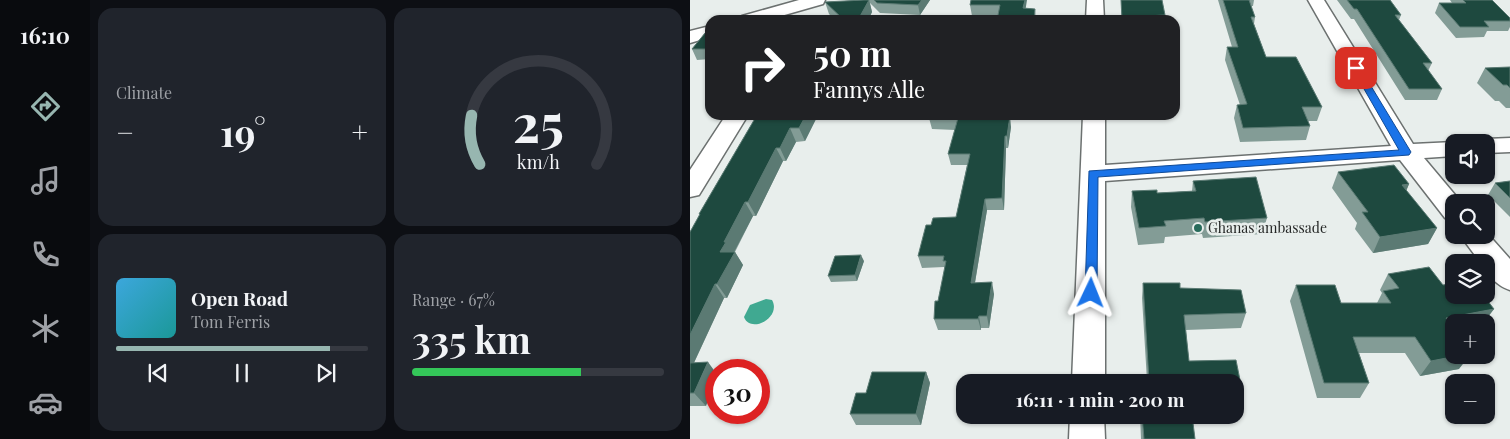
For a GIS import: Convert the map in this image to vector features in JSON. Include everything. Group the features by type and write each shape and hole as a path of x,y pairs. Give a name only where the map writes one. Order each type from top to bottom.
{"street":[{"path":"780,15 799,12 817,0"},
{"path":"1095,0 1095,15"},
{"path":"1316,0 1406,152 1445,201"},
{"path":"690,37 705,32"},
{"path":"690,189 734,120"},
{"path":"1088,374 1094,120"},
{"path":"1495,146 1510,145"},
{"path":"1093,174 1445,150"},
{"path":"1481,244 1510,279"},
{"path":"1087,424 1087,439"}],"shaded area":[{"path":"766,299 772,300 774,307 773,313 769,318 758,324 747,322 744,317 750,305"}],"building":[{"path":"869,0 861,15 839,15 825,2"},
{"path":"874,0 922,0 918,5 877,3"},
{"path":"971,0 1025,0 1023,8 1035,9 1034,15 998,15 1000,5 970,5"},
{"path":"1121,0 1162,0 1165,15 1122,15"},
{"path":"1223,0 1249,0 1255,17 1251,17 1266,57 1296,57 1322,107 1302,107 1310,126 1243,128 1237,105 1247,104 1227,47 1238,47"},
{"path":"1347,0 1390,0 1401,15 1395,15 1432,63 1423,63 1442,89 1409,89 1357,9 1354,9"},
{"path":"1463,0 1492,0 1510,18 1510,21 1484,21 1489,27 1460,27 1439,3 1466,3"},
{"path":"705,33 705,49 692,49"},
{"path":"1510,67 1510,88 1507,85 1503,85 1485,68"},
{"path":"754,120 803,120 799,128 790,128 780,148 776,148 748,202 745,202 720,252 735,252 717,284 715,284 690,335 690,232"},
{"path":"957,120 1009,120 1007,136 1005,136 1002,198 985,199 971,283 992,282 987,316 979,316 978,319 934,319 935,301 938,301 946,261 943,261 944,256 918,256 926,225 931,225 933,218 956,217 970,154 948,154"},
{"path":"1394,165 1409,184 1402,185 1437,228 1380,237 1362,212 1368,212 1338,172"},
{"path":"1256,177 1267,218 1205,222 1204,218 1164,221 1166,226 1139,228 1132,191 1157,190 1157,193 1196,191 1193,181"},
{"path":"1510,181 1510,198 1495,183"},
{"path":"861,255 855,275 828,276 835,256"},
{"path":"1429,267 1443,285 1445,285 1445,304 1490,304 1494,309 1467,314 1445,314 1445,358 1431,361 1415,337 1353,337 1369,383 1324,383 1296,285 1335,285 1341,303 1391,303 1383,291 1399,288 1388,274"},
{"path":"1143,283 1180,283 1180,288 1241,290 1246,313 1184,315 1189,361 1236,360 1239,374 1149,374"},
{"path":"705,362 705,369 694,393 690,393 690,363"},
{"path":"872,372 926,372 916,414 850,414 856,393 866,393"},
{"path":"1143,424 1193,424 1195,439 1144,439"}],"place":[{"name":"Ghanas ambassade","path":"1198,228"}],"route":[{"path":"1091,293 1093,174 1406,152 1356,68"}]}
